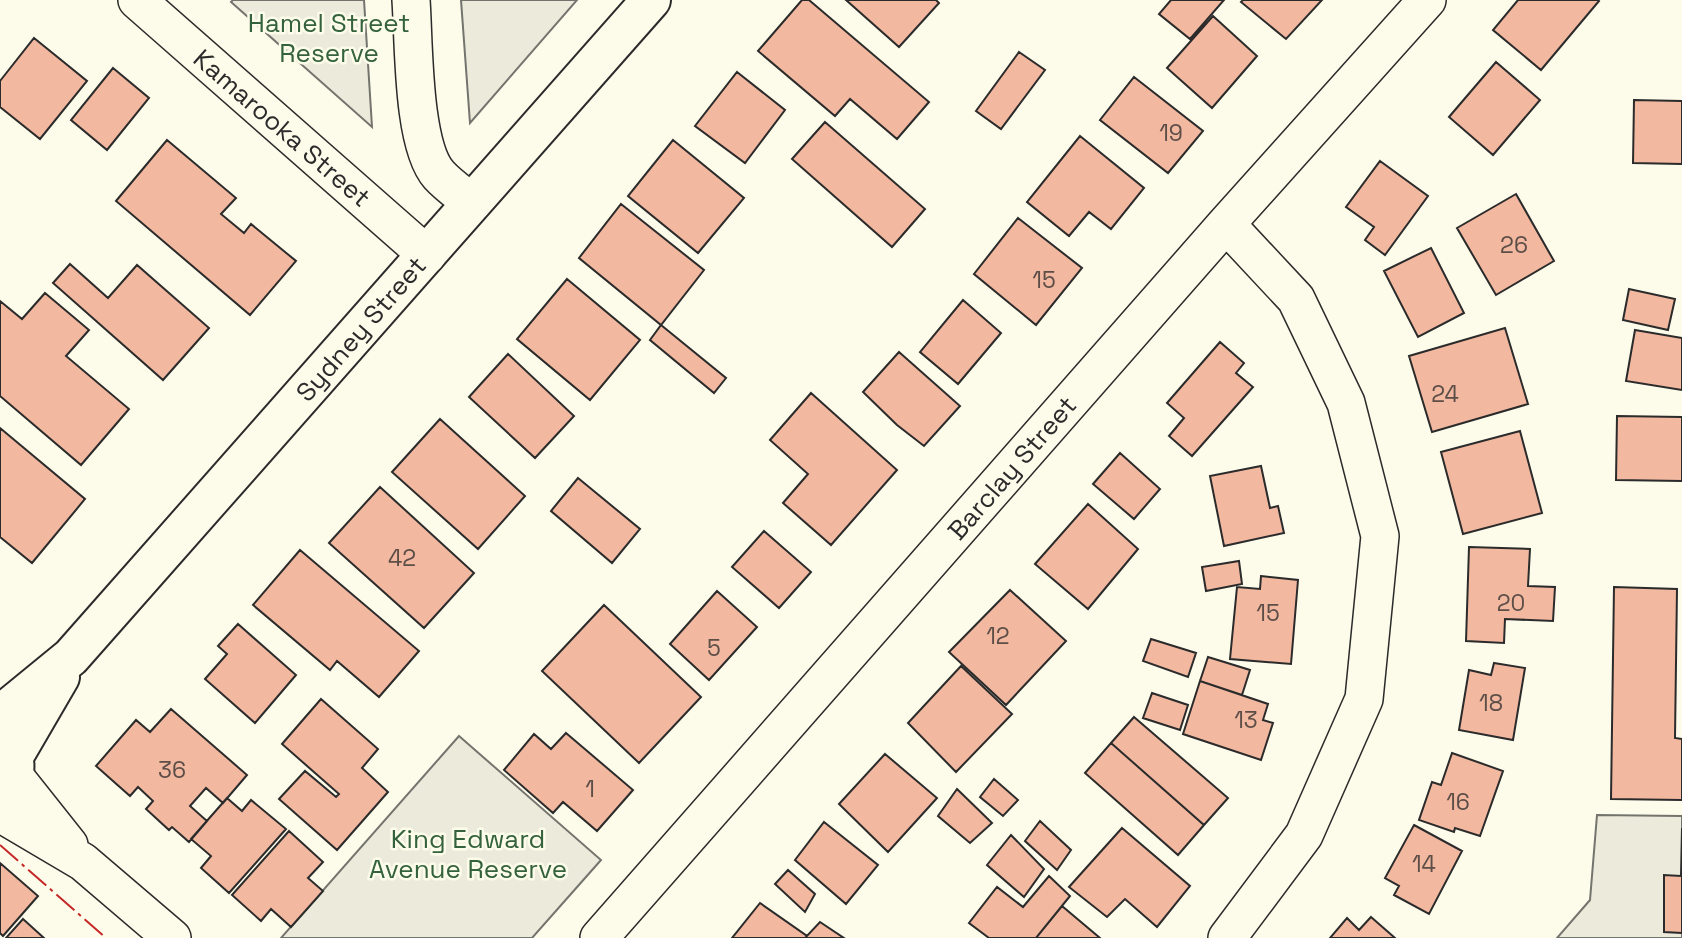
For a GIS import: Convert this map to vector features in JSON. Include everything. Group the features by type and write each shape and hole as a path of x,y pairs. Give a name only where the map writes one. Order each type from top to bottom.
{"street":[{"name":"Kamarooka Street","path":"137,0 427,255"},
{"path":"411,0 423,139 437,173 472,202"},
{"name":"Sydney Street","path":"0,715 71,657 651,0"},
{"name":"Barclay Street","path":"599,938 1226,224 1427,0"},
{"path":"1226,224 1296,299 1346,404 1380,536 1364,699 1304,835 1227,938"},
{"name":"Sydney Street","path":"7,767 71,657"},
{"path":"7,767 83,862"},
{"path":"0,813 83,862 172,938"}],"green space":[{"name":"Hamel Street Reserve","path":"364,0 372,127 231,2"},
{"name":"Hamel Street Reserve","path":"461,0 577,0 470,123"},
{"name":"King Edward Avenue Reserve","path":"459,736 601,860 532,938 281,938"},
{"path":"1597,815 1682,816 1682,938 1557,938 1590,900"}],"building":[{"path":"802,0 809,0 929,102 897,139 850,99 835,116 758,51"},
{"path":"846,0 936,0 939,3 899,47"},
{"path":"1171,0 1224,0 1190,39 1159,14"},
{"path":"1322,0 1286,39 1241,2"},
{"path":"1518,0 1599,1 1541,70 1493,30"},
{"path":"1213,16 1257,56 1212,108 1167,68"},
{"path":"34,38 87,81 40,139 0,107 0,81"},
{"path":"1019,52 1045,70 1001,129 976,111"},
{"path":"1496,62 1540,100 1493,155 1449,117"},
{"path":"113,68 149,98 107,150 71,120"},
{"path":"737,72 785,110 745,163 695,126"},
{"path":"1134,77 1203,131 1168,173 1100,120"},
{"path":"1634,100 1682,101 1682,164 1633,163"},
{"path":"825,122 925,209 892,247 792,159"},
{"path":"1080,136 1144,188 1111,229 1089,212 1069,236 1027,202"},
{"path":"167,140 236,198 221,214 244,233 251,224 296,261 250,315 116,201"},
{"path":"673,140 744,198 698,253 628,196"},
{"path":"1380,161 1428,196 1385,255 1365,240 1374,227 1346,207"},
{"path":"1516,194 1554,261 1496,295 1457,228"},
{"path":"621,204 704,270 661,325 579,258"},
{"path":"1018,218 1082,268 1036,325 974,274"},
{"path":"1431,248 1464,313 1418,337 1384,271"},
{"path":"70,264 108,298 137,265 209,328 163,380 53,283"},
{"path":"567,279 640,340 590,400 517,339"},
{"path":"1629,289 1675,299 1668,330 1623,320"},
{"path":"45,293 89,330 66,356 129,409 81,465 0,396 0,301 22,319"},
{"path":"963,300 1001,333 958,384 920,352"},
{"path":"661,325 726,378 714,393 650,340"},
{"path":"1505,328 1528,404 1432,432 1409,356"},
{"path":"1635,330 1682,338 1682,390 1626,381"},
{"path":"1220,342 1244,363 1236,373 1253,387 1192,456 1169,436 1184,418 1167,403"},
{"path":"899,352 960,406 924,446 897,425 863,392"},
{"path":"508,354 574,416 535,458 469,397"},
{"path":"811,393 897,470 831,545 783,503 808,474 770,440"},
{"path":"1617,416 1682,417 1682,481 1616,480"},
{"path":"440,419 525,496 478,549 392,472"},
{"path":"0,428 85,499 32,563 0,537"},
{"path":"1520,431 1542,513 1463,534 1441,452"},
{"path":"1120,453 1160,489 1134,519 1093,484"},
{"path":"1261,466 1270,508 1278,506 1284,533 1224,546 1210,476"},
{"path":"578,478 640,529 612,563 551,511"},
{"path":"380,487 474,573 424,628 329,543"},
{"path":"1088,504 1138,549 1088,609 1035,564"},
{"path":"764,531 811,572 779,608 732,567"},
{"path":"1469,547 1530,549 1528,586 1555,587 1553,621 1505,619 1504,643 1466,641"},
{"path":"300,550 419,651 379,697 337,661 330,670 253,605"},
{"path":"1239,561 1242,584 1206,591 1202,567"},
{"path":"1261,576 1298,580 1291,664 1230,659 1237,587 1260,589"},
{"path":"1614,587 1677,589 1675,738 1682,739 1682,800 1611,799"},
{"path":"1010,590 1066,641 1006,705 949,652"},
{"path":"717,591 757,627 709,680 670,644"},
{"path":"604,605 701,697 639,763 542,671"},
{"path":"238,624 296,675 255,723 205,679 227,654 218,646"},
{"path":"1151,639 1196,653 1188,677 1143,661"},
{"path":"1208,657 1250,670 1242,695 1200,681"},
{"path":"1494,663 1525,668 1513,740 1459,730 1469,670 1491,675"},
{"path":"961,666 1012,714 956,772 908,723"},
{"path":"1200,681 1268,704 1263,720 1273,723 1261,760 1183,734"},
{"path":"1152,693 1188,705 1180,730 1143,718"},
{"path":"321,699 378,749 362,768 388,792 337,850 279,799 305,771 336,797 339,794 282,744"},
{"path":"171,709 247,775 223,803 206,788 190,806 207,821 189,842 172,827 169,830 146,809 153,801 138,787 130,796 96,766 136,720 150,732"},
{"path":"1134,717 1228,798 1204,825 1111,743"},
{"path":"566,733 633,790 597,831 563,802 553,813 504,770 534,734 551,749"},
{"path":"1111,743 1204,825 1178,855 1085,773"},
{"path":"1452,753 1503,771 1480,836 1455,828 1454,832 1419,820 1432,782 1441,785"},
{"path":"885,754 937,798 888,852 839,804"},
{"path":"994,779 1018,800 1003,816 980,797"},
{"path":"957,789 992,823 970,843 938,816"},
{"path":"227,798 242,811 251,800 286,829 229,893 201,868 211,856 191,839"},
{"path":"1040,821 1071,850 1057,870 1025,841"},
{"path":"824,822 878,865 846,904 795,860"},
{"path":"1414,825 1462,851 1429,914 1394,895 1399,886 1385,878"},
{"path":"1122,828 1190,886 1157,927 1125,899 1107,917 1069,887"},
{"path":"1682,828 1682,933 1664,932 1664,875 1681,876"},
{"path":"289,831 323,862 308,878 323,891 291,927 271,909 261,921 232,895"},
{"path":"1011,835 1044,869 1024,897 987,865"},
{"path":"0,863 38,896 3,936 0,933"},
{"path":"788,870 815,894 805,912 775,884"},
{"path":"1049,876 1070,896 1036,938 989,938 969,923 997,887 1023,907"},
{"path":"760,903 807,936 732,938"},
{"path":"1062,906 1100,938 1036,938"},
{"path":"1371,917 1395,938 1330,938 1347,918 1359,930"},
{"path":"23,919 44,938 6,938"},
{"path":"820,922 844,938 805,938"}],"power":[{"path":"0,845 106,938"}]}
